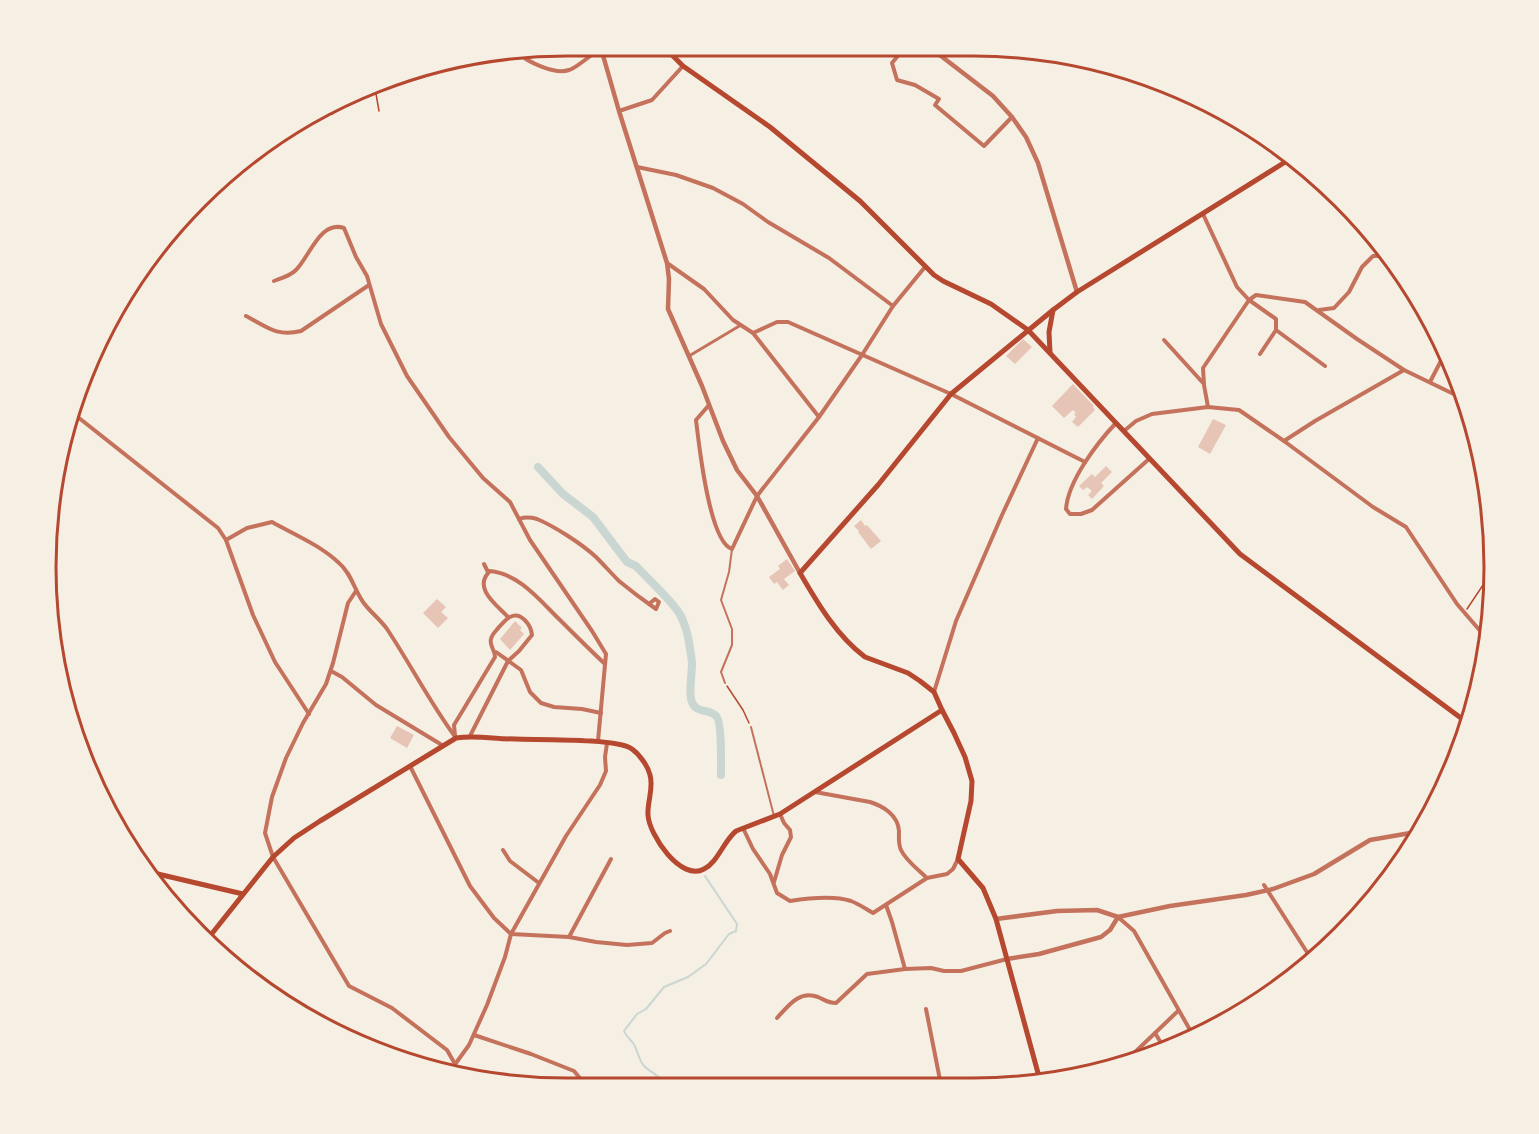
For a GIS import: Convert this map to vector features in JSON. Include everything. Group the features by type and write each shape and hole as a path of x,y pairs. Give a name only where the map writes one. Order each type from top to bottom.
{"main road":[{"path":"673,56 683,66 770,127 860,201 925,267 943,281 1000,309 1028,330 1246,558 1460,717"},
{"path":"1038,1074 996,919 983,888 958,859 971,801 972,780 965,757 934,692 914,676 865,657 859,652 841,634 815,599 800,573 878,485 951,394 1077,292 1285,162"},
{"path":"1050,353 1049,332 1053,310"},
{"path":"211,935 273,857 294,838 456,738 470,736 598,741 630,747 650,772 648,815 650,826 666,853 682,867 695,872 703,870 714,861 730,836 743,828 777,815 942,710"},
{"path":"158,874 243,894"}],"street":[{"path":"525,58 549,70 569,70 590,56"},
{"path":"604,56 667,263 668,309 737,470 757,496 800,573"},
{"path":"898,56 892,63 897,80 915,85 939,99 935,105 984,146 1012,117"},
{"path":"941,56 993,96 1026,137 1038,163 1077,292"},
{"path":"619,111 652,100 683,66"},
{"path":"638,167 676,174 713,188 743,204 829,258 893,306"},
{"path":"1203,214 1237,287 1248,301 1276,319 1276,330 1260,354"},
{"path":"274,281 285,278 295,270 327,229 337,226 344,228 367,276 381,324 407,375 449,437 483,478 510,502 530,540 606,654 598,741"},
{"path":"1319,310 1334,308 1349,292 1362,267 1373,256 1378,256"},
{"path":"667,263 704,289 733,320 753,333 819,417"},
{"path":"710,405 696,420 702,466 713,520 724,545 732,549 757,496 819,417 893,306 925,267"},
{"path":"246,316 276,332 290,334 302,331 369,285"},
{"path":"1208,407 1203,368 1248,301 1256,295 1305,302 1404,370 1453,393"},
{"path":"753,333 777,322 789,322 951,394 1085,462"},
{"path":"689,356 741,325"},
{"path":"1276,330 1325,366"},
{"path":"1164,340 1204,385"},
{"path":"1430,382 1441,362"},
{"path":"1284,441 1404,370"},
{"path":"1124,431 1136,421 1152,414 1208,407 1239,410 1373,507 1406,527 1457,604 1479,630"},
{"path":"79,418 218,528 226,540 253,615 275,662 309,714"},
{"path":"1116,423 1100,439 1072,486 1066,500 1066,509 1070,514 1081,514 1092,510 1149,459"},
{"path":"934,692 956,621 1038,438"},
{"path":"519,519 525,517 535,519 574,541 595,556 617,579 649,604"},
{"path":"226,540 247,528 272,522 320,548 340,564 365,605 386,627 438,714 456,738"},
{"path":"484,564 488,572"},
{"path":"488,572 497,572 517,581 605,665"},
{"path":"488,572 483,584 485,594 508,617"},
{"path":"356,591 348,603 326,684 286,758 272,797 266,833 273,857 349,986 392,1008 447,1050 455,1065 474,1035 505,957 511,934 566,836 600,785 606,771 607,743"},
{"path":"470,736 508,661 532,635 530,625 515,615 508,617 491,636 490,642 495,651 508,661 521,670 530,692 541,703 554,707 601,713"},
{"path":"456,738 454,725 495,657 495,651"},
{"path":"331,671 342,677 376,705 442,745"},
{"path":"410,766 470,886 494,918 511,934 569,937 627,945 652,943 670,931"},
{"path":"815,792 870,802 885,809 897,821 902,852 927,878"},
{"path":"774,883 782,855 791,837 790,830 777,815"},
{"path":"743,828 774,883 777,893 790,902 811,897 836,899 851,901 873,912 927,878 947,874 953,869 958,859"},
{"path":"777,1018 790,1003 802,996 816,996 829,1003 836,1003 867,974 931,968 961,971 1007,959 1039,954 1101,937 1110,930 1118,918 1170,906 1268,890 1314,874 1370,840 1408,833"},
{"path":"504,850 510,861 539,883"},
{"path":"569,937 611,859"},
{"path":"1264,885 1308,953"},
{"path":"886,905 905,969"},
{"path":"996,919 1057,911 1097,910 1118,918 1134,931 1190,1030"},
{"path":"926,1009 940,1078"},
{"path":"1136,1051 1178,1011"},
{"path":"1155,1033 1161,1042"},
{"path":"474,1035 574,1071 580,1078"}],"lane":[{"path":"725,683 721,672 732,645 732,629 722,600 732,549"},
{"path":"751,727 777,815"}],"path":[{"path":"376,92 379,111"},
{"path":"1465,612 1483,585"},
{"path":"725,683 751,727"}],"building":[{"path":"1023,339 1032,347 1015,364 1006,356"},
{"path":"1073,384 1094,406 1095,410 1078,427 1072,422 1076,417 1073,410 1064,418 1052,406"},
{"path":"1213,419 1226,425 1210,454 1198,447"},
{"path":"1106,466 1112,472 1101,483 1104,486 1092,499 1088,495 1092,491 1087,487 1083,490 1079,486 1092,474 1095,477"},
{"path":"861,520 881,541 871,549 854,526"},
{"path":"787,559 795,571 784,579 789,585 783,590 769,577 780,569 778,566"},
{"path":"437,599 446,607 441,612 448,618 438,628 423,613"},
{"path":"515,621 524,634 510,650 500,639"},
{"path":"397,726 414,735 407,748 390,738"}],"waterway":[{"path":"538,467 563,494 593,517 627,562 636,566 680,615 688,635 692,663 691,699 696,707 713,714 718,720 721,775"},
{"path":"660,1078 642,1063 635,1046 624,1031 637,1014 646,1009 664,987 688,977 706,964 729,934 736,931 737,924 705,876"}]}
